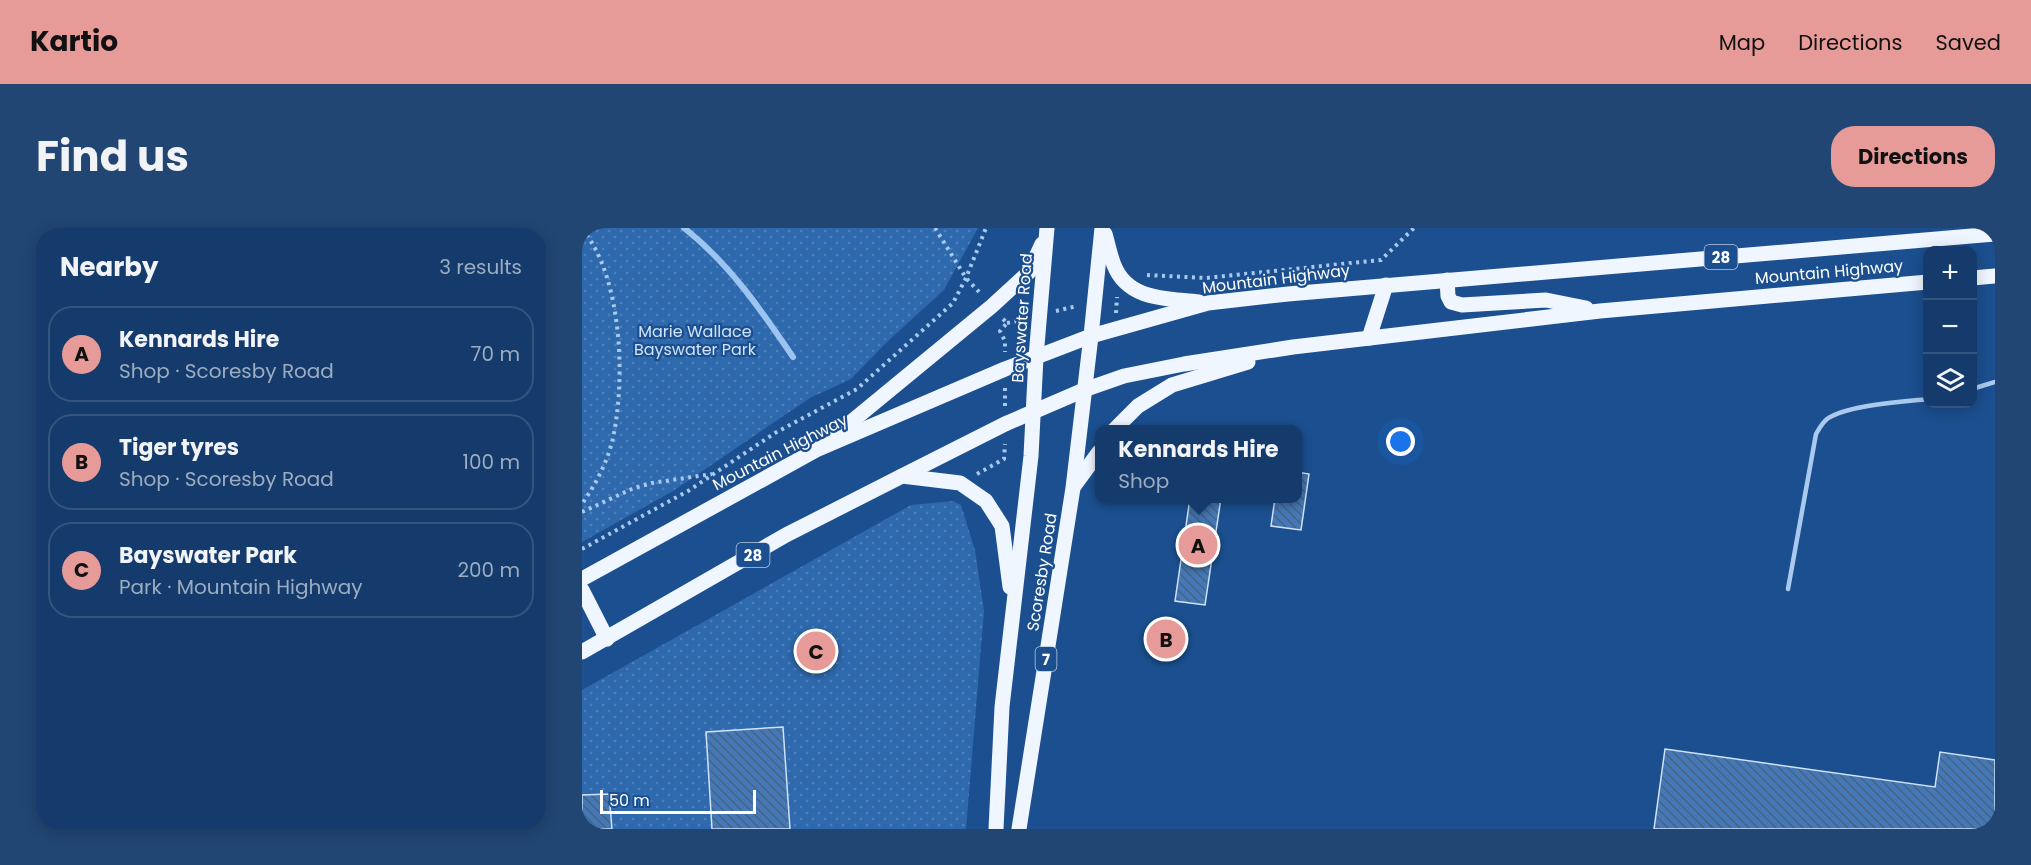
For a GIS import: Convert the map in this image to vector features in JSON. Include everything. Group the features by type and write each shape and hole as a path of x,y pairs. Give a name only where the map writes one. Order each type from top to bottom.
{"main road":[{"path":"1102,228 1122,290 1145,296 1208,303"},
{"name":"7","path":"1084,390 1102,228"},
{"path":"818,449 977,320 1029,272 1047,231"},
{"name":"Bayswater Road","path":"1034,411 1036,357 1047,231"},
{"name":"Mountain Highway","path":"582,579 818,449 1091,336 1208,303 1386,285 1995,234"},
{"path":"1977,278 1995,276"},
{"path":"1447,280 1448,296 1451,302 1462,305 1546,300 1600,311"},
{"name":"Mountain Highway","path":"582,652 786,535 1005,424 1084,390 1124,376 1293,347 1600,311 1923,282"},
{"path":"1370,338 1386,285"},
{"path":"1118,425 1138,406 1172,385 1293,347"},
{"name":"Scoresby Road","path":"1019,829 1073,488 1084,390"},
{"name":"Scoresby Road","path":"996,829 1002,707 1031,456 1034,411"},
{"path":"1073,488 1095,458"},
{"path":"902,476 960,483 986,501 1002,526 1013,608"},
{"path":"582,590 607,639"}],"lane":[{"path":"1977,387 1995,382"},
{"path":"1788,588 1816,434 1824,420 1836,414 1862,408 1923,400"}],"path":[{"path":"935,228 966,278"},
{"path":"582,549 688,491 775,433 857,388 953,303 966,278 986,228"},
{"path":"1122,290 1134,274 1206,278 1381,260 1414,228"},
{"path":"582,230 600,261 609,286 616,320 619,354 617,408 612,442 601,472 582,504"},
{"path":"1007,323 1094,301"},
{"path":"582,512 634,488 715,473"}],"green space":[{"name":"Marie Wallace Bayswater Park","path":"582,228 978,228 944,290 888,341 851,379 810,398 673,491 582,542"},
{"path":"953,501 961,505 975,550 984,611 966,829 582,829 582,690 911,505"}],"building":[{"path":"1302,473 1309,474 1301,530 1271,526 1274,503 1302,503"},
{"path":"1189,503 1220,503 1205,605 1175,601"},
{"path":"783,727 790,829 712,829 706,732"},
{"path":"1665,749 1935,787 1940,752 1995,760 1995,829 1654,829"},
{"path":"609,794 612,829 582,829 582,795"}],"waterway":[{"path":"684,228 716,256 730,272 793,357"}],"place":[{"name":"Kennards Hire","path":"1198,545"},
{"name":"Tiger tyres","path":"1166,639"},
{"name":"Bayswater Park","path":"816,651"}]}
